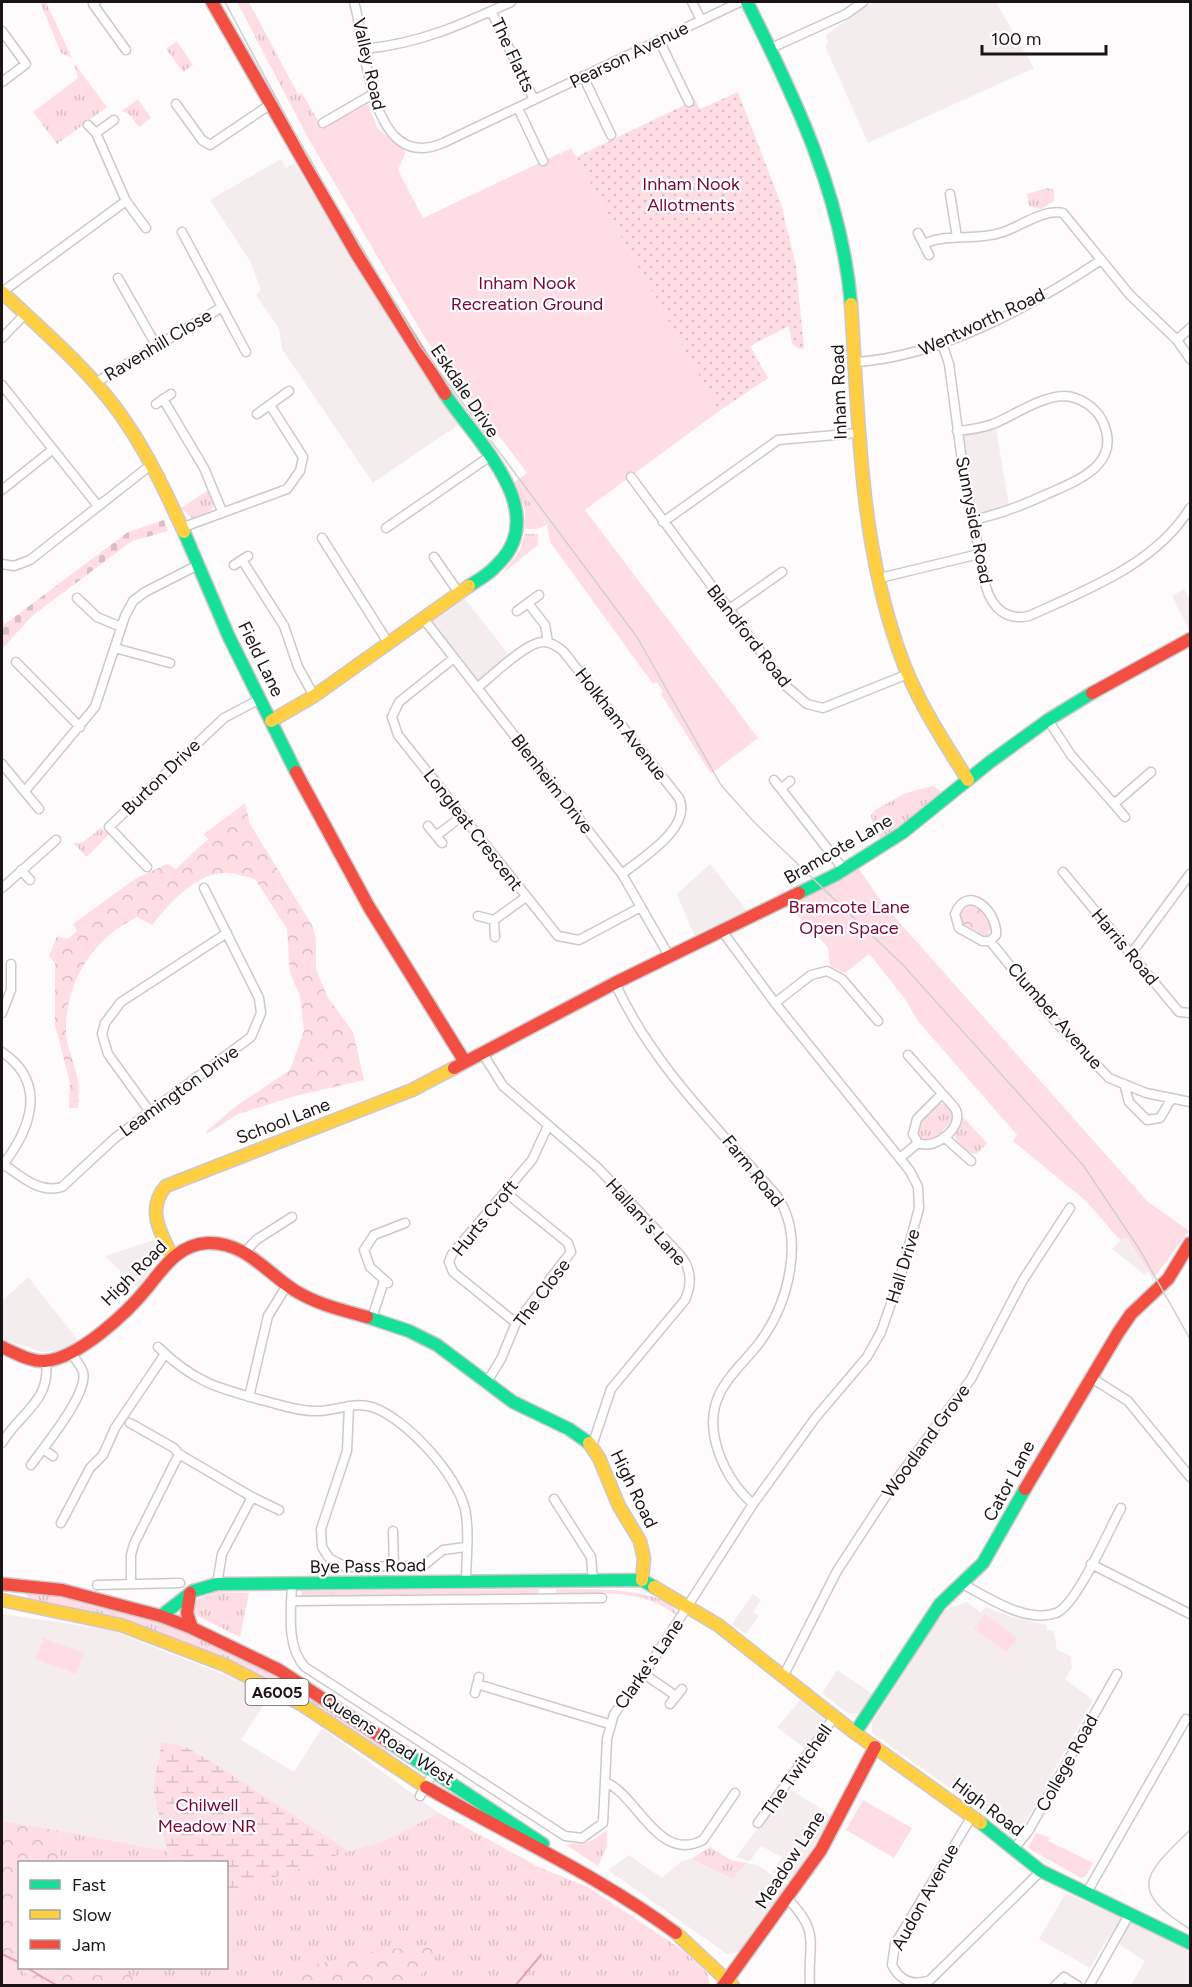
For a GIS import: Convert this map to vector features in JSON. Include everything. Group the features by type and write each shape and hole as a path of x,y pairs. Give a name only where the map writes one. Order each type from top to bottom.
{"street":[{"path":"96,2 93,4 126,50"},
{"name":"Eskdale Drive","path":"212,2 300,159 395,317 513,496 517,531 502,561 314,696 271,721"},
{"name":"Valley Road","path":"354,2 373,94 390,131 398,139 414,148"},
{"path":"365,49 408,44 435,36 511,2"},
{"path":"692,2 701,20"},
{"name":"Pearson Avenue","path":"414,148 433,147 740,2"},
{"name":"Inham Road","path":"747,2 805,125 836,216 849,284 856,362 858,433 865,501 893,631 908,674 968,780"},
{"path":"769,49 846,14 863,2"},
{"name":"The Flatts","path":"491,11 534,100"},
{"path":"2,31 26,64 2,82"},
{"path":"659,40 689,102"},
{"path":"583,76 611,135"},
{"path":"323,123 373,94"},
{"path":"176,104 202,141 210,145 270,104"},
{"path":"518,108 543,161"},
{"path":"96,133 114,120"},
{"path":"88,125 96,133 126,201 146,228"},
{"path":"950,194 957,237"},
{"path":"2,292 126,201"},
{"path":"925,243 957,237 990,237 1047,213 1062,213 1130,295 1177,340 1191,359"},
{"path":"182,232 246,352"},
{"path":"918,233 929,255"},
{"name":"Wentworth Road","path":"856,362 909,355 942,343 1041,296 1101,260"},
{"path":"118,278 156,345"},
{"name":"Field Lane","path":"2,292 95,383 117,410 152,464 196,566 260,699 358,888 465,1062"},
{"name":"Ravenhill Close","path":"95,383 222,307"},
{"path":"2,338 25,314"},
{"path":"1177,340 1191,328"},
{"name":"Sunnyside Road","path":"942,343 949,364 957,431 979,554 992,604 1007,615 1022,617 1132,564 1159,544 1191,508"},
{"path":"2,385 98,506"},
{"path":"256,414 289,391"},
{"path":"957,431 991,424 1049,399 1066,396 1081,400 1094,410 1106,433 1103,457 1089,475 1007,512 972,520"},
{"path":"164,399 204,468 222,511"},
{"path":"181,528 222,511 281,492 292,484 303,466 301,452 270,405"},
{"path":"663,522 778,440 858,433"},
{"path":"2,490 52,450"},
{"path":"386,528 489,458"},
{"path":"2,564 14,566 30,560 152,464"},
{"name":"Blandford Road","path":"631,477 786,686 807,704 823,708 908,674"},
{"path":"322,538 388,644"},
{"path":"880,578 979,554"},
{"path":"434,558 459,593"},
{"path":"241,560 284,626 298,668 314,696"},
{"path":"25,791 80,727 97,702 130,605 139,595 196,566"},
{"path":"728,610 782,572"},
{"path":"517,611 538,595"},
{"path":"76,598 97,617 121,627"},
{"path":"84,606 92,598"},
{"path":"477,688 529,647 548,642 545,625 528,603"},
{"name":"Blenheim Drive","path":"423,618 622,874 669,956"},
{"name":"Bramcote Lane","path":"483,1054 615,983 844,870 909,828 1048,720 1106,684 1191,639"},
{"name":"Holkham Avenue","path":"548,642 563,651 681,802 682,814 678,825 622,874"},
{"path":"115,648 170,663"},
{"name":"Longleat Crescent","path":"454,658 404,697 394,708 392,717 398,735 554,933 574,940 584,938 641,907"},
{"path":"156,671 159,660"},
{"path":"16,662 80,727"},
{"path":"32,678 40,670"},
{"name":"Burton Drive","path":"147,867 109,827 224,718 260,699"},
{"path":"1048,720 1071,755 1125,817"},
{"path":"2,764 39,809"},
{"path":"1114,804 1151,772"},
{"path":"1143,779 1150,787"},
{"path":"774,780 844,870"},
{"path":"781,789 790,781"},
{"path":"428,826 439,840 462,816"},
{"path":"2,888 56,840"},
{"path":"21,870 30,880"},
{"name":"Harris Road","path":"1063,872 1179,1012 1191,1013"},
{"path":"1131,954 1191,874"},
{"name":"Leamington Drive","path":"2,1165 39,1187 51,1190 62,1187 108,1144 248,1041 258,1025 261,1013 259,998 204,888"},
{"path":"478,916 494,920 526,897"},
{"name":"Clumber Avenue","path":"978,900 986,907 997,932 990,941 982,941 957,924 955,914 964,902 978,900"},
{"path":"494,920 495,937"},
{"name":"Hall Drive","path":"689,1606 753,1504 816,1417 867,1357 881,1332 901,1275 919,1208 918,1187 900,1158 776,1003 722,931"},
{"path":"150,1112 108,1054 102,1035 105,1023 121,1002 227,933"},
{"name":"Clumber Avenue","path":"990,941 1082,1051 1109,1078 1125,1087 1191,1102"},
{"path":"2,1013 8,1001 12,977 11,964"},
{"path":"776,1003 811,975 827,971 842,979 878,1021"},
{"path":"2,975 12,977"},
{"name":"Farm Road","path":"615,983 652,1050 777,1196 787,1213 791,1251 779,1307 762,1340 720,1392 715,1410 715,1432 720,1456 736,1488 753,1504"},
{"path":"2,1052 24,1073 31,1105 28,1121 20,1140 2,1165"},
{"name":"School Lane","path":"172,1256 154,1216 154,1203 166,1186 384,1102 483,1054"},
{"name":"Hallam's Lane","path":"483,1054 503,1086 598,1168 680,1255 686,1262 690,1275 688,1295 681,1308 611,1389 592,1446"},
{"path":"900,1158 918,1143 933,1145 944,1137 955,1124 957,1116 957,1111 908,1055"},
{"name":"Clumber Avenue","path":"1125,1087 1129,1102 1147,1120 1160,1118 1172,1098"},
{"path":"918,1143 913,1134 914,1123 942,1094"},
{"name":"Hurts Croft","path":"516,1323 453,1272 449,1263 452,1254 532,1160 548,1126"},
{"path":"944,1137 971,1161"},
{"name":"The Close","path":"487,1382 501,1359 516,1323 571,1252 568,1243 505,1192"},
{"name":"Woodland Grove","path":"784,1675 837,1571 897,1479 971,1380 1023,1280 1070,1208"},
{"path":"372,1318 386,1282 367,1263 364,1250 374,1235 401,1224 393,1216"},
{"path":"245,1252 256,1240 292,1217"},
{"name":"High Road","path":"46,1361 70,1352 137,1299 172,1256 187,1248 206,1243 231,1245 245,1252 286,1287 322,1304 407,1329 434,1343 520,1405 581,1436 592,1446 613,1494 644,1549 646,1565 642,1580 689,1606 784,1675 855,1732 972,1816 1041,1871 1191,1943"},
{"name":"Cator Lane","path":"855,1732 933,1614 983,1563 1090,1377 1131,1314 1168,1279 1191,1243"},
{"path":"249,1397 268,1317 286,1287"},
{"path":"2,1347 29,1358 46,1361 47,1380 42,1394 2,1443"},
{"path":"158,1347 202,1382 249,1397 303,1410 325,1411 349,1406 371,1407 388,1415 434,1455 463,1503 466,1582"},
{"path":"31,1465 82,1386 83,1373 70,1352"},
{"path":"62,1523 90,1468 103,1455 149,1375 165,1354"},
{"path":"1090,1377 1128,1401 1191,1477"},
{"path":"349,1406 347,1451 321,1529 322,1547 329,1558 338,1565 394,1567 426,1565 443,1550 466,1547"},
{"path":"130,1423 252,1497 279,1510"},
{"path":"111,1438 121,1443"},
{"path":"43,1449 53,1456"},
{"path":"131,1584 131,1555 134,1544 179,1454"},
{"path":"217,1584 222,1554 252,1497"},
{"path":"554,1499 591,1557 593,1581"},
{"path":"551,1515 561,1508"},
{"path":"961,1583 1016,1610 1048,1615 1062,1611 1070,1604 1121,1508"},
{"path":"393,1531 394,1567"},
{"path":"1091,1564 1191,1614"},
{"name":"Bye Pass Road","path":"161,1616 190,1593 205,1586 217,1584 642,1580"},
{"path":"548,1581 549,1598"},
{"path":"97,1585 180,1583"},
{"name":"A6005","path":"2,1584 62,1590 161,1616 192,1628"},
{"name":"Clarke's Lane","path":"292,1585 295,1652 305,1667 565,1836 582,1838 603,1823 609,1724 689,1606"},
{"path":"190,1593 187,1614 192,1628"},
{"path":"591,1598 591,1608"},
{"name":"Bye Pass Road","path":"291,1601 602,1598"},
{"name":"Queens Road West","path":"2,1600 121,1625 225,1665 301,1704 423,1791 579,1869"},
{"name":"Queens Road West","path":"192,1628 279,1671 671,1928 728,1984"},
{"path":"645,1674 676,1696"},
{"name":"College Road","path":"1014,1849 1029,1830 1117,1674"},
{"path":"477,1685 609,1724"},
{"name":"The Twitchell","path":"758,1823 835,1716"},
{"path":"1086,1894 1186,1719"},
{"name":"Meadow Lane","path":"728,1984 841,1815 875,1747"},
{"path":"423,1791 434,1771"},
{"path":"606,1782 615,1787 642,1819 662,1835 675,1843 686,1845 703,1840 735,1793"},
{"path":"720,1797 729,1803"},
{"name":"Audon Avenue","path":"972,1816 895,1944 892,1965 900,1982 918,1983 930,1980 1041,1871"},
{"path":"787,1898 803,1914 809,1926 810,1986"},
{"path":"1089,1986 1130,1914"},
{"path":"1055,1986 1064,1977 1078,1986"}],"shaded area":[{"path":"872,2 996,2 1034,68 868,143 825,46 828,43 826,35"},
{"path":"281,159 286,168 294,163 401,337 459,424 373,483 282,349 279,329 256,295 261,290 250,261 210,200"},
{"path":"996,429 1009,506 975,514 960,437"},
{"path":"1184,589 1190,600 1189,630 1172,596"},
{"path":"464,598 510,656 475,684 428,624"},
{"path":"710,864 747,911 694,935 677,894"},
{"path":"1125,1236 1148,1272 1145,1275 1112,1249"},
{"path":"154,1240 158,1258 138,1288 105,1256"},
{"path":"28,1277 77,1339 68,1346 42,1352 2,1339 2,1301"},
{"path":"753,1594 761,1600 753,1612 759,1616 746,1634 732,1624"},
{"path":"967,1602 981,1613 986,1607 1011,1617 1047,1625 1047,1630 1054,1631 1057,1650 1071,1656 1072,1668 1065,1679 1093,1700 1022,1829 1011,1834 990,1816 872,1733 872,1723 933,1628 947,1609"},
{"path":"2,1614 111,1630 235,1679 269,1697 241,1740 294,1772 322,1728 439,1813 382,1842 349,1851 209,1760 186,1747 162,1742 153,1789 167,1851 2,1821"},
{"path":"837,1670 874,1695 861,1713 849,1714 822,1693"},
{"path":"800,1700 827,1722 808,1751 777,1727"},
{"path":"788,1788 832,1816 790,1884 772,1872 782,1857 761,1846 750,1861 736,1857"},
{"path":"629,1855 662,1878 682,1861 691,1859 731,1879 746,1863 757,1865 789,1886 739,1952 727,1954 608,1870"},
{"path":"1066,1893 1119,1917 1134,1920 1190,1947 1190,1985 1131,1985 1145,1961 1108,1937 1090,1968 1039,1939"}],"green space":[{"path":"40,2 46,2 72,58 61,53"},
{"path":"237,2 249,2 298,94 302,93 322,128 307,136"},
{"path":"177,41 193,65 183,72 166,49"},
{"path":"74,63 107,107 57,144 33,112 78,78"},
{"name":"Inham Nook Allotments","path":"738,92 781,204 796,266 804,348 799,349 792,344 789,326 750,346 768,378 719,411 576,157 695,100 700,109"},
{"path":"138,99 151,118 139,127 129,114 122,111"},
{"name":"Inham Nook Recreation Ground","path":"368,104 378,129 406,152 398,170 423,218 571,148 719,411 585,510 758,738 711,774 661,694 663,692 657,682 653,684 550,542 547,524 515,482 527,473 425,338 307,136"},
{"path":"1047,188 1054,190 1054,201 1041,209 1029,206 1027,194"},
{"path":"515,482 547,525 537,529 525,529 525,511"},
{"path":"208,490 215,502 211,511 192,518 181,508"},
{"path":"164,520 168,531 132,541 32,616 2,649 2,621 5,624 128,532"},
{"path":"525,534 538,534 538,545 503,573 519,552"},
{"path":"933,786 944,794 881,839 873,826 871,815 875,810 906,793"},
{"path":"245,803 250,824 313,927 316,939 316,969 328,998 353,1032 364,1080 295,1096 238,1114 207,1134 206,1132 232,1109 290,1070 304,1031 300,996 290,973 287,929 255,879 222,873 202,879 182,892 152,925 137,917 122,926 96,948 86,962 71,993 68,1009 67,1040 79,1088 78,1108 69,1108 70,1083 55,1025 55,963 49,956 57,936 67,939 77,931 73,924 135,879 167,864 176,869 208,839 204,834"},
{"path":"101,828 109,834 87,857 73,843 83,842"},
{"name":"Bramcote Lane Open Space","path":"859,869 884,905 1147,1201 1189,1231 1153,1279 1126,1237 1120,1240 1086,1201 1013,1141 1017,1135 918,1021 903,996 869,954 845,973 830,966 828,947 787,905"},
{"path":"972,904 981,907 991,927 987,937 961,923 960,912"},
{"path":"937,1104 949,1107 953,1118 935,1141 921,1140 917,1135 917,1122"},
{"path":"963,1117 987,1143 977,1154 966,1150 955,1137 954,1134"},
{"path":"539,1589 539,1594 301,1597 301,1591"},
{"path":"556,1589 603,1589 640,1594 669,1604 677,1613 676,1615 662,1606 633,1596 603,1593 556,1594"},
{"path":"26,1592 57,1595 121,1609 215,1644 273,1672 310,1694 415,1772 317,1708 111,1618 28,1598"},
{"path":"216,1592 249,1593 240,1637 194,1614 193,1608 198,1599"},
{"path":"985,1614 1017,1638 1007,1652 974,1629"},
{"path":"43,1638 84,1653 76,1674 35,1659"},
{"name":"Chilwell Meadow NR","path":"162,1742 186,1747 349,1851 228,1894 228,1861 172,1861 167,1851 153,1789"},
{"path":"863,1800 912,1828 894,1858 846,1830"},
{"path":"439,1813 541,1868 588,1887 684,1951 708,1974 710,1985 2,1986 2,1959 18,1969 228,1969 228,1894 349,1851 382,1842"},
{"path":"2,1821 60,1831 59,1861 18,1861 18,1969 2,1959"},
{"path":"607,1830 607,1847 598,1866 566,1845 591,1841"},
{"path":"60,1831 167,1851 172,1861 59,1861"},
{"path":"1036,1833 1049,1837 1048,1841 1093,1863 1086,1876 1081,1878 1028,1848"},
{"path":"710,1847 731,1860 746,1863 732,1879 691,1859"},
{"path":"440,1943 441,1950 412,1985 329,1986 326,1982 296,1985 290,1972 356,1954"},
{"path":"18,1969 106,1969 149,1980 151,1985 44,1985"}],"waterway":[{"path":"2,1954 18,1962"},
{"path":"515,1986 541,1955"},
{"path":"29,1969 58,1986"}],"tram line":[{"path":"225,2 306,154 421,347 637,637 721,785 754,822 903,965 1083,1165 1140,1250 1190,1339"},
{"path":"1190,1830 1162,1858 1149,1881 1150,1891 1156,1903 1190,1929"}],"traffic: fast":[{"path":"747,2 814,148 838,224 851,304"},
{"path":"445,394 504,478 514,501 517,524 511,546 492,570 469,586"},
{"path":"184,532 229,637 296,772"},
{"path":"799,893 837,874 902,833 990,762 1048,720 1092,693"},
{"path":"367,1317 409,1331 437,1345 513,1402 569,1429 589,1443"},
{"path":"855,1733 940,1604 983,1563 1025,1489"},
{"path":"161,1616 193,1591 217,1584 642,1580 654,1587"},
{"path":"387,1741 543,1844"},
{"path":"981,1823 1041,1871 1190,1943"}],"traffic: slow":[{"path":"2,292 48,334 118,411 146,454 184,532"},
{"path":"851,304 859,436 868,523 886,609 905,668 913,685 930,718 968,780"},
{"path":"271,721 314,696 469,586"},
{"path":"172,1256 157,1221 156,1212 160,1195 166,1186 412,1090 454,1068"},
{"path":"589,1443 599,1458 619,1506 640,1541 644,1559 642,1580"},
{"path":"654,1587 718,1625 855,1733 981,1823"},
{"path":"2,1600 121,1625 225,1665 301,1704 426,1787"},
{"path":"676,1933 733,1986"}],"traffic: jam":[{"path":"212,2 356,253 445,394"},
{"path":"1092,693 1190,639"},
{"path":"296,772 369,907 465,1062"},
{"path":"454,1068 615,983 799,893"},
{"path":"2,1347 23,1357 40,1361 58,1358 72,1352 115,1321 180,1252 198,1244 208,1243 233,1247 254,1259 294,1290 311,1299 367,1317"},
{"path":"1025,1489 1118,1333 1131,1314 1168,1279 1190,1243"},
{"path":"2,1584 62,1590 161,1616 192,1628 279,1670 387,1741"},
{"path":"190,1593 187,1613 192,1628"},
{"path":"723,1986 821,1850 875,1747"},
{"path":"426,1787 585,1874 676,1933"}]}
